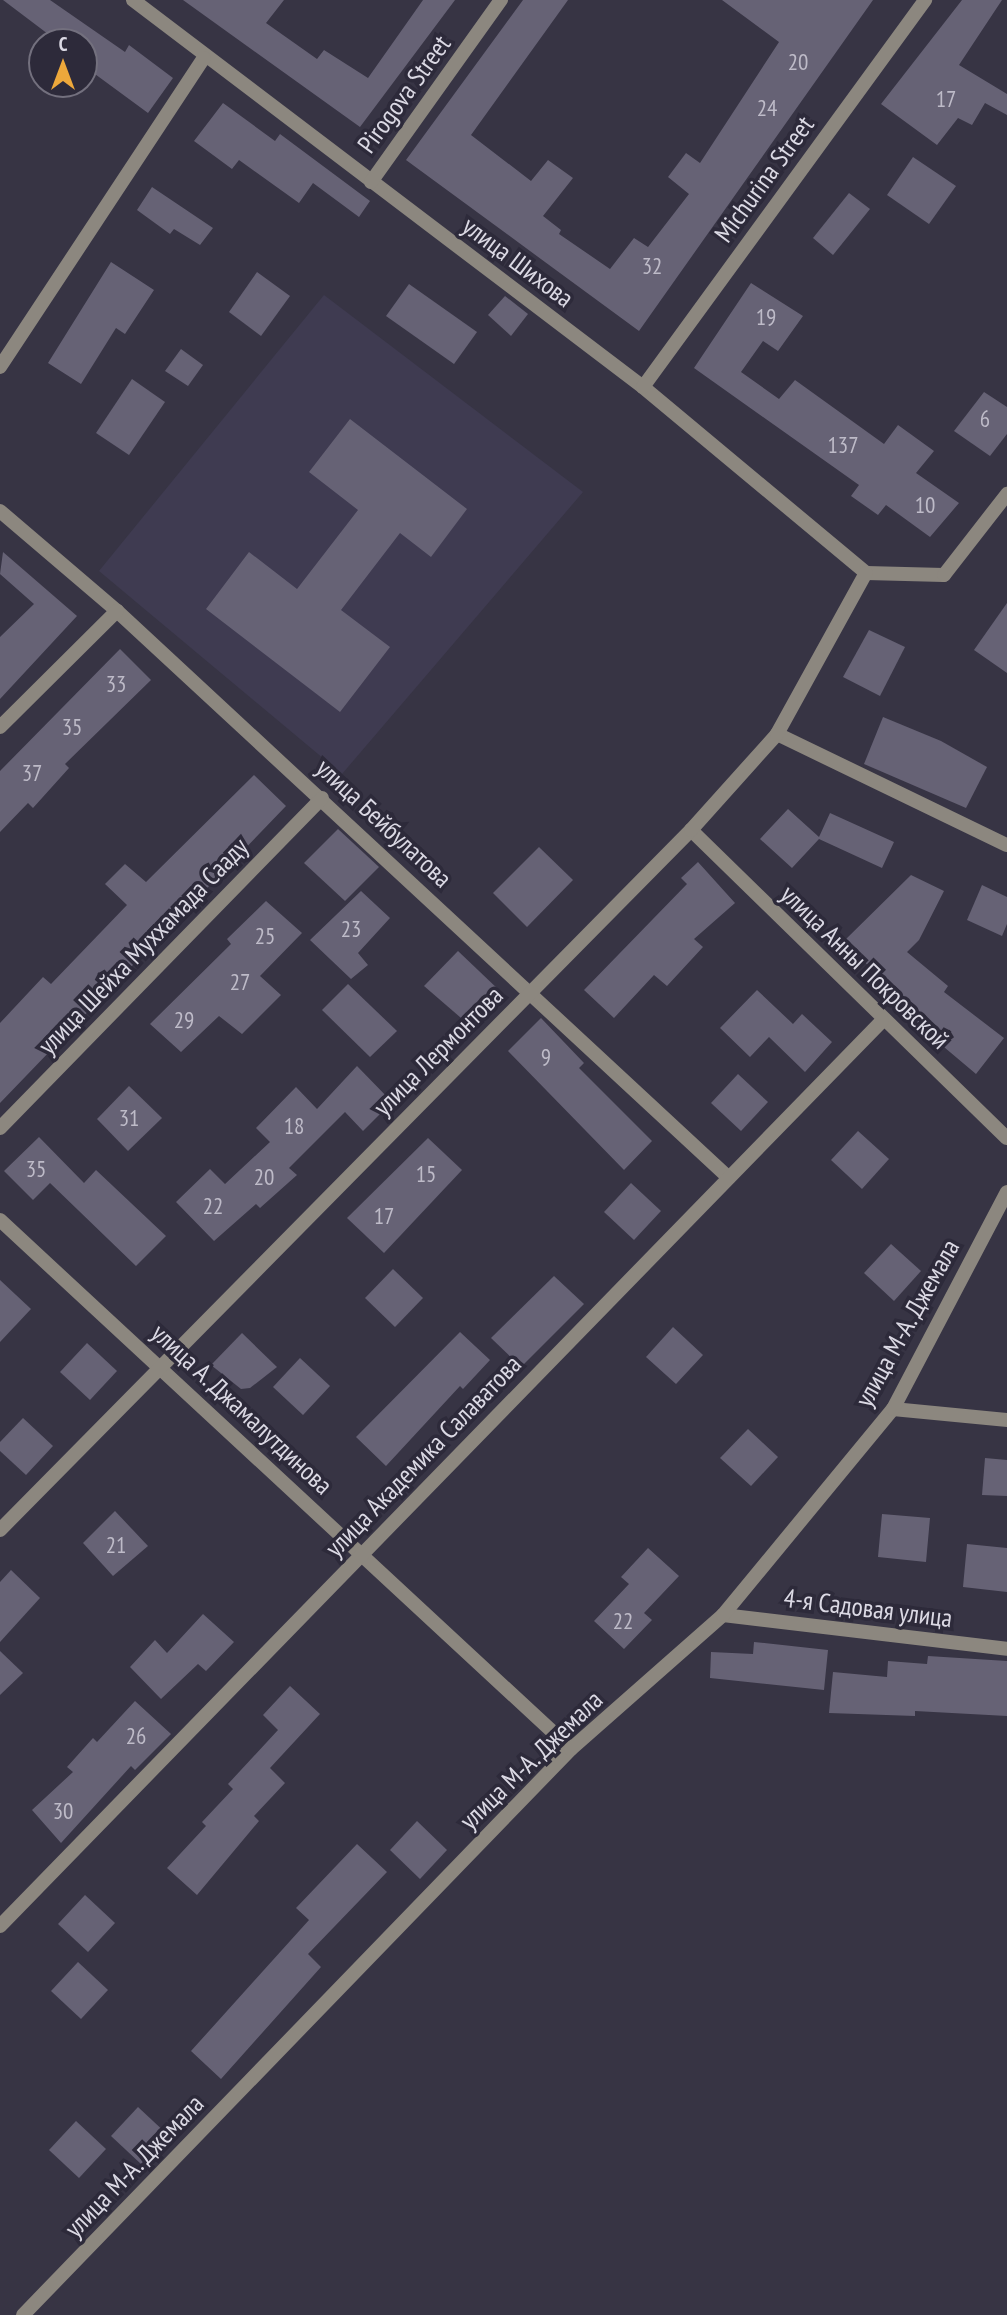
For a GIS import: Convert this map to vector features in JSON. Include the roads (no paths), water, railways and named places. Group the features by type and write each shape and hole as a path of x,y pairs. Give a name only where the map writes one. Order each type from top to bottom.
{"street":[{"name":"улица Шихова","path":"133,0 204,58 643,387 866,573"},
{"name":"Pirogova Street","path":"370,182 501,0"},
{"name":"Michurina Street","path":"643,387 925,0"},
{"path":"0,367 204,58"},
{"path":"866,573 944,575 1007,494"},
{"name":"улица Бейбулатова","path":"0,512 117,611 729,1178"},
{"name":"улица Лермонтова","path":"0,1530 691,830 777,734 866,573"},
{"path":"0,727 117,611"},
{"path":"777,734 1007,845"},
{"name":"улица Шейха Муххамада Сааду","path":"0,1128 321,798"},
{"name":"улица Анны Покровской","path":"691,830 882,1021 1007,1138"},
{"name":"улица Академика Салаватова","path":"0,1926 882,1021"},
{"name":"улица М-А. Джемала","path":"23,2315 571,1749 723,1615 892,1409 1007,1192"},
{"name":"улица А. Джамалутдинова","path":"0,1220 571,1749"},
{"path":"892,1409 1007,1420"},
{"name":"4-я Садовая улица","path":"723,1615 1007,1649"}]}
